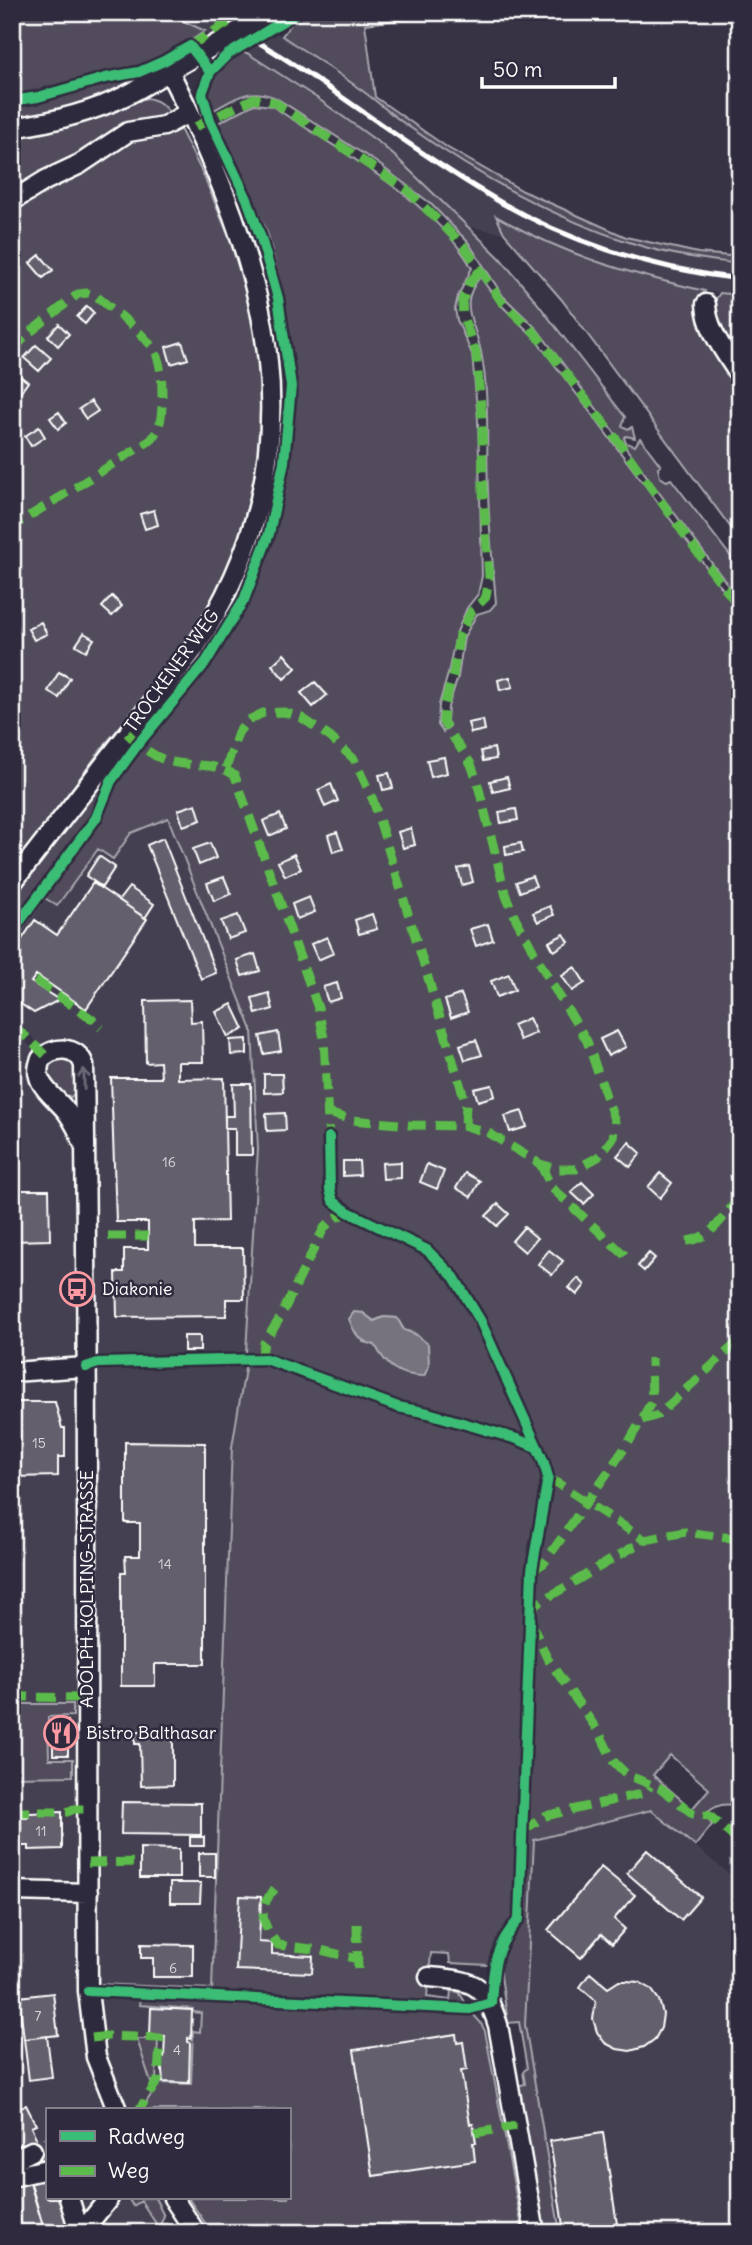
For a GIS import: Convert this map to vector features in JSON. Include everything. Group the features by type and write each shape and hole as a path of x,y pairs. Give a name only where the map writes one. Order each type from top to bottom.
{"street":[{"path":"12,128 54,122 125,96 270,12"},
{"name":"TROCKENER WEG","path":"12,883 194,649 217,614 238,570 258,507 269,453 272,407 264,328 239,232 169,71"},
{"path":"12,201 46,180 80,164 128,132 164,126 188,113"},
{"path":"706,304 711,328 740,376"},
{"name":"ADOLPH-KOLPING-STRASSE","path":"85,1147 65,1108 44,1088 38,1076 41,1059 57,1050 75,1052 84,1065 85,1147 86,1367 88,1991 92,2038 102,2075 116,2108"},
{"path":"12,1372 86,1367"},
{"path":"12,1891 88,1893"},
{"path":"429,1977 459,1980 482,1989 491,2003 498,2025 535,2233"},
{"path":"12,2161 32,2151"},
{"path":"12,2177 46,2169"},
{"path":"70,2200 77,2224 83,2232 107,2200"},
{"path":"174,2200 196,2233"}],"shaded area":[{"path":"12,12 164,12 205,31 173,53 138,68 37,95 12,98"},
{"path":"164,12 239,12 282,36 357,86 407,125 466,164 528,200 590,227 703,259 740,264 740,295 705,291 577,257 534,238 497,217 504,233 465,226 381,144 317,98 247,53"},
{"path":"305,12 472,12 365,24 375,97 448,148 523,191 626,237 698,253 740,257 740,264 660,251 605,234 546,209 489,178 434,144 348,80 282,36 296,18"},
{"path":"237,53 247,53 381,144 499,257 625,417 622,426 628,429 632,427 635,438 626,436 626,443 635,446 640,438 661,466 658,468 660,477 667,481 671,479 738,566 740,601 537,329 503,296 468,242 430,203 376,162 276,98 257,93 249,94 210,112 208,94 212,78 222,65"},
{"path":"130,77 134,80 93,100 54,112 12,120 12,104"},
{"path":"147,98 161,104 172,117 12,193 12,138 79,124"},
{"path":"254,104 272,106 409,198 455,243 472,268 458,296 455,309 472,354 478,420 482,576 478,594 467,608 456,634 439,705 438,725 443,732 450,726 447,721 448,707 458,677 464,637 477,614 490,610 496,603 489,505 486,386 469,305 473,287 480,277 500,304 532,335 740,612 740,1808 723,1805 707,1813 712,1825 695,1846 651,1810 534,1840 525,2025 560,2233 543,2233 517,2086 525,2084 523,2072 527,2068 519,2022 508,2023 500,1969 488,1965 450,1963 449,1954 431,1953 427,1997 450,2000 451,1991 459,1992 465,2002 463,2005 102,1987 102,1984 212,1989 232,1447 245,1369 258,1149 252,1030 168,818 131,833 113,859 98,849 57,906 45,898 12,944 12,937 97,820 113,782 208,665 248,603 272,535 289,463 296,385 283,294 268,235 218,123","holes":["363,1313 374,1321 383,1317 397,1318 404,1330 415,1334 375,1345 363,1342","670,1755 709,1789 692,1809 653,1775"]},
{"path":"178,125 203,174 229,237 245,287 261,369 263,407 260,453 230,566 188,645 107,742 12,868 12,210 95,158 104,162 109,149 124,139"},
{"path":"496,216 547,242 597,262 705,291 697,304 697,310 740,383 740,540 562,300 504,233"},
{"path":"720,293 740,295 740,366 716,326 712,305"},
{"path":"115,764 91,814 12,923 12,896 62,828"},
{"path":"168,818 252,1030 258,1149 246,1353 228,1357 129,1358 129,1366 245,1364 212,1990 103,1984 102,1995 215,2000 211,2108 46,2108 46,2200 168,2200 149,2212 163,2233 12,2233 12,1033 31,1047 37,1042 25,1029 12,1023 12,944 45,897 58,905 98,849 113,859 131,833"},
{"path":"62,1058 71,1061 75,1070 75,1092 71,1097 62,1094 47,1074 51,1063"},
{"path":"354,1312 363,1313 374,1321 384,1317 397,1318 404,1330 428,1344 429,1366 424,1376 394,1369 375,1345 365,1342 353,1329 349,1319"},
{"path":"12,1704 73,1704 73,1716 48,1717 49,1759 73,1759 73,1776 12,1777"},
{"path":"651,1810 740,1883 740,2233 560,2233 525,2025 534,1840"},
{"path":"140,1997 473,2014 485,2031 523,2233 212,2233 189,2200 290,2200 290,2108 142,2108 159,2083 191,2084 193,2031 200,2032 201,2013 193,2012 193,2009 139,2005"},
{"path":"137,2039 158,2039 156,2080 152,2086"},
{"path":"129,2200 156,2200 164,2216 159,2228 141,2201 133,2206"}],"building":[{"path":"40,255 53,270 43,278 30,263"},
{"path":"87,306 94,313 85,324 77,317"},
{"path":"59,324 69,334 58,346 48,336"},
{"path":"182,342 188,359 171,364 166,347"},
{"path":"36,345 51,358 39,371 24,358"},
{"path":"13,371 28,382 20,393 12,387"},
{"path":"91,401 98,411 86,419 79,409"},
{"path":"59,412 66,423 58,429 50,418"},
{"path":"39,427 45,437 31,446 25,436"},
{"path":"154,510 158,525 145,529 140,514"},
{"path":"112,596 122,606 112,616 102,607"},
{"path":"41,622 47,634 34,640 28,629"},
{"path":"84,633 94,639 86,651 76,645"},
{"path":"284,654 296,668 284,679 272,665"},
{"path":"59,672 70,678 59,698 48,691"},
{"path":"510,677 513,687 500,690 498,680"},
{"path":"315,682 327,695 313,707 301,693"},
{"path":"483,720 485,730 471,733 468,723"},
{"path":"494,748 496,759 483,761 481,751"},
{"path":"444,757 447,773 431,777 427,760"},
{"path":"389,773 393,788 383,790 379,775"},
{"path":"507,777 510,788 493,792 490,781"},
{"path":"331,784 338,801 325,807 318,790"},
{"path":"196,804 201,820 183,826 178,810"},
{"path":"516,809 518,820 501,823 499,812"},
{"path":"280,814 286,829 269,836 263,821"},
{"path":"411,828 415,845 403,848 398,832"},
{"path":"337,832 343,849 333,852 328,835"},
{"path":"163,838 216,973 201,979 147,845"},
{"path":"210,843 216,858 199,865 193,849"},
{"path":"521,843 523,852 506,855 505,846"},
{"path":"294,854 301,869 285,876 278,862"},
{"path":"99,856 115,867 102,887 86,876"},
{"path":"469,866 473,882 462,885 458,869"},
{"path":"532,876 536,886 520,892 516,882"},
{"path":"224,877 231,894 214,901 207,883"},
{"path":"93,883 147,919 86,1009 36,975 31,982 59,1000 34,1013 12,998 12,954 35,920 57,935"},
{"path":"129,887 154,904 145,918 119,900"},
{"path":"309,897 315,912 297,919 292,904"},
{"path":"550,906 554,915 538,922 533,913"},
{"path":"372,914 377,929 359,934 355,920"},
{"path":"238,915 245,933 228,939 221,921"},
{"path":"488,924 493,940 476,946 470,929"},
{"path":"564,934 569,942 554,951 549,942"},
{"path":"327,937 334,953 318,960 311,944"},
{"path":"255,954 260,971 242,976 237,960"},
{"path":"575,967 585,983 572,991 562,976"},
{"path":"509,974 515,990 497,997 491,981"},
{"path":"337,983 341,998 328,1002 323,987"},
{"path":"269,993 273,1009 256,1014 252,998"},
{"path":"461,994 468,1012 451,1018 445,1000"},
{"path":"190,1000 191,1022 202,1021 203,1062 178,1062 178,1079 224,1078 227,1221 195,1222 195,1248 243,1248 244,1299 226,1299 226,1316 117,1317 116,1272 124,1272 124,1249 148,1249 148,1222 116,1222 111,1078 161,1078 160,1062 146,1063 145,1001"},
{"path":"232,1004 244,1029 228,1037 216,1012"},
{"path":"529,1018 536,1033 520,1040 513,1025"},
{"path":"617,1031 626,1047 608,1056 600,1039"},
{"path":"278,1032 281,1051 264,1054 260,1036"},
{"path":"247,1039 247,1054 231,1055 230,1040"},
{"path":"476,1040 482,1055 465,1060 460,1045"},
{"path":"264,1074 282,1074 283,1092 264,1093"},
{"path":"233,1084 251,1084 252,1155 235,1155 235,1128 225,1128 225,1116 234,1116"},
{"path":"492,1085 495,1096 478,1101 474,1089"},
{"path":"522,1111 527,1127 510,1132 505,1116"},
{"path":"285,1113 286,1130 267,1131 266,1114"},
{"path":"629,1142 641,1153 630,1167 617,1156"},
{"path":"343,1161 359,1161 360,1175 343,1176"},
{"path":"401,1162 401,1178 383,1179 382,1163"},
{"path":"427,1164 444,1171 437,1189 420,1182"},
{"path":"465,1173 480,1181 471,1197 456,1188"},
{"path":"660,1173 672,1183 660,1198 648,1187"},
{"path":"582,1182 594,1194 584,1204 571,1192"},
{"path":"12,1190 49,1190 50,1240 13,1241"},
{"path":"498,1204 509,1214 497,1226 486,1216"},
{"path":"524,1227 537,1238 525,1252 512,1241"},
{"path":"549,1250 563,1261 552,1275 538,1264"},
{"path":"649,1253 655,1258 644,1271 638,1266"},
{"path":"578,1278 585,1285 577,1295 569,1288"},
{"path":"184,1336 200,1336 200,1351 184,1351"},
{"path":"12,1402 55,1402 62,1428 65,1428 65,1457 58,1457 58,1476 12,1477"},
{"path":"125,1442 205,1443 205,1664 155,1664 155,1686 121,1686 121,1572 126,1572 125,1556 140,1556 140,1523 125,1523"},
{"name":"Bistro Balthasar","path":"53,1721 68,1721 68,1755 53,1755"},
{"path":"135,1732 173,1732 173,1785 141,1786 140,1744 135,1744"},
{"path":"122,1802 201,1803 201,1835 121,1834"},
{"path":"62,1812 62,1849 29,1850 29,1846 21,1846 20,1817 29,1817 29,1813"},
{"path":"12,1813 17,1813 18,1851 12,1851"},
{"path":"190,1837 204,1837 204,1846 190,1846"},
{"path":"140,1848 179,1849 179,1878 140,1878"},
{"path":"647,1850 701,1897 681,1920 627,1873"},
{"path":"199,1853 215,1853 215,1877 199,1877"},
{"path":"601,1867 635,1895 614,1919 625,1929 612,1944 601,1934 581,1958 548,1930"},
{"path":"170,1883 201,1883 200,1903 170,1903"},
{"path":"240,1896 261,1897 259,1942 272,1943 272,1954 313,1956 312,1973 236,1970"},
{"path":"12,1944 17,1944 18,1976 12,1976"},
{"path":"141,1944 193,1945 193,1977 153,1977 153,1958 141,1958"},
{"path":"590,1973 608,1988 619,1981 626,1981 639,1982 651,1989 659,2000 663,2014 661,2028 655,2039 644,2047 630,2051 605,2043 597,2032 593,2019 596,2001 580,1987"},
{"path":"53,1993 58,2035 24,2039 19,1997"},
{"path":"151,2008 192,2010 191,2039 188,2038 189,2083 163,2082 161,2057 164,2057 165,2036 150,2035"},
{"path":"456,2034 457,2043 463,2042 467,2070 461,2071 476,2143 473,2143 475,2161 373,2176 354,2050"},
{"path":"47,2036 52,2077 29,2080 24,2039"},
{"path":"26,2105 36,2125 31,2127 38,2142 12,2154 12,2112"},
{"path":"603,2133 617,2224 564,2232 550,2141"},
{"path":"46,2138 46,2162 39,2165 30,2146"},
{"path":"29,2177 45,2233 12,2233 12,2182"},
{"path":"46,2179 46,2200 64,2200 72,2228 70,2233 45,2233 30,2183"},
{"path":"740,2223 740,2233 702,2233 702,2229"}],"tunnel":[{"path":"32,2151 46,2144"}],"railway":[{"path":"204,12 277,53 449,171 544,225 640,260 740,279"}],"marked path":[{"path":"190,46 245,12"},
{"path":"195,127 254,98 274,102 407,190 464,246 501,301 534,332 621,445 740,608"},
{"path":"328,1113 352,1120 465,1126 487,1132 540,1164 557,1169 576,1169 598,1157 613,1138 615,1122 587,1041 516,919 506,896 471,764 443,722 459,636 471,612 486,597 489,577 483,490 482,418 476,352 463,317 462,301 469,284 480,270"},
{"path":"12,351 28,334 78,294 87,293 95,295 138,331 153,348 162,382 162,411 151,440 12,527"},
{"path":"226,768 238,733 247,721 263,713 284,712 302,718 330,737 354,759 373,800 429,981 466,1104 465,1126"},
{"path":"127,733 159,758 214,767 235,776 318,1008 324,1038 329,1144"},
{"path":"35,980 101,1028"},
{"path":"12,1029 23,1034 45,1055"},
{"path":"540,1164 552,1188 631,1261"},
{"path":"687,1241 711,1231 740,1197"},
{"path":"261,1359 264,1343 280,1318 324,1228 333,1219 348,1212"},
{"path":"108,1236 148,1236"},
{"path":"642,1420 658,1415 740,1340"},
{"path":"532,1570 544,1563 629,1442 652,1401 651,1358"},
{"path":"548,1477 645,1540"},
{"path":"740,1539 685,1532 645,1540 530,1608 533,1626 547,1658 600,1734 613,1761 627,1775 662,1789 693,1814 710,1816 740,1843"},
{"path":"12,1692 24,1697 88,1698"},
{"path":"522,1831 545,1816 645,1793 650,1786"},
{"path":"12,1812 67,1812 88,1809"},
{"path":"88,1863 140,1862"},
{"path":"275,1889 265,1904 263,1917 268,1931 278,1945 321,1950 357,1959"},
{"path":"357,1924 358,1972"},
{"path":"92,2038 160,2038 158,2080 140,2108"},
{"path":"475,2133 516,2126"}],"cycle path":[{"path":"12,932 96,818 111,781 206,662 244,600 269,534 284,462 291,386 278,298 247,199 210,120 202,93 210,72 227,55 298,12"},
{"path":"12,101 139,72 190,46 210,72"},
{"path":"88,1991 470,2009 491,2003 496,1958 504,1939 519,1919 532,1570 548,1477 543,1460 480,1320 454,1277 427,1250 348,1212 333,1201 330,1190 329,1137"},
{"path":"86,1367 98,1363 266,1359 398,1407 517,1439 538,1448"}],"place":[{"name":"Diakonie","path":"77,1289"},
{"name":"Bistro Balthasar","path":"61,1733"}]}
